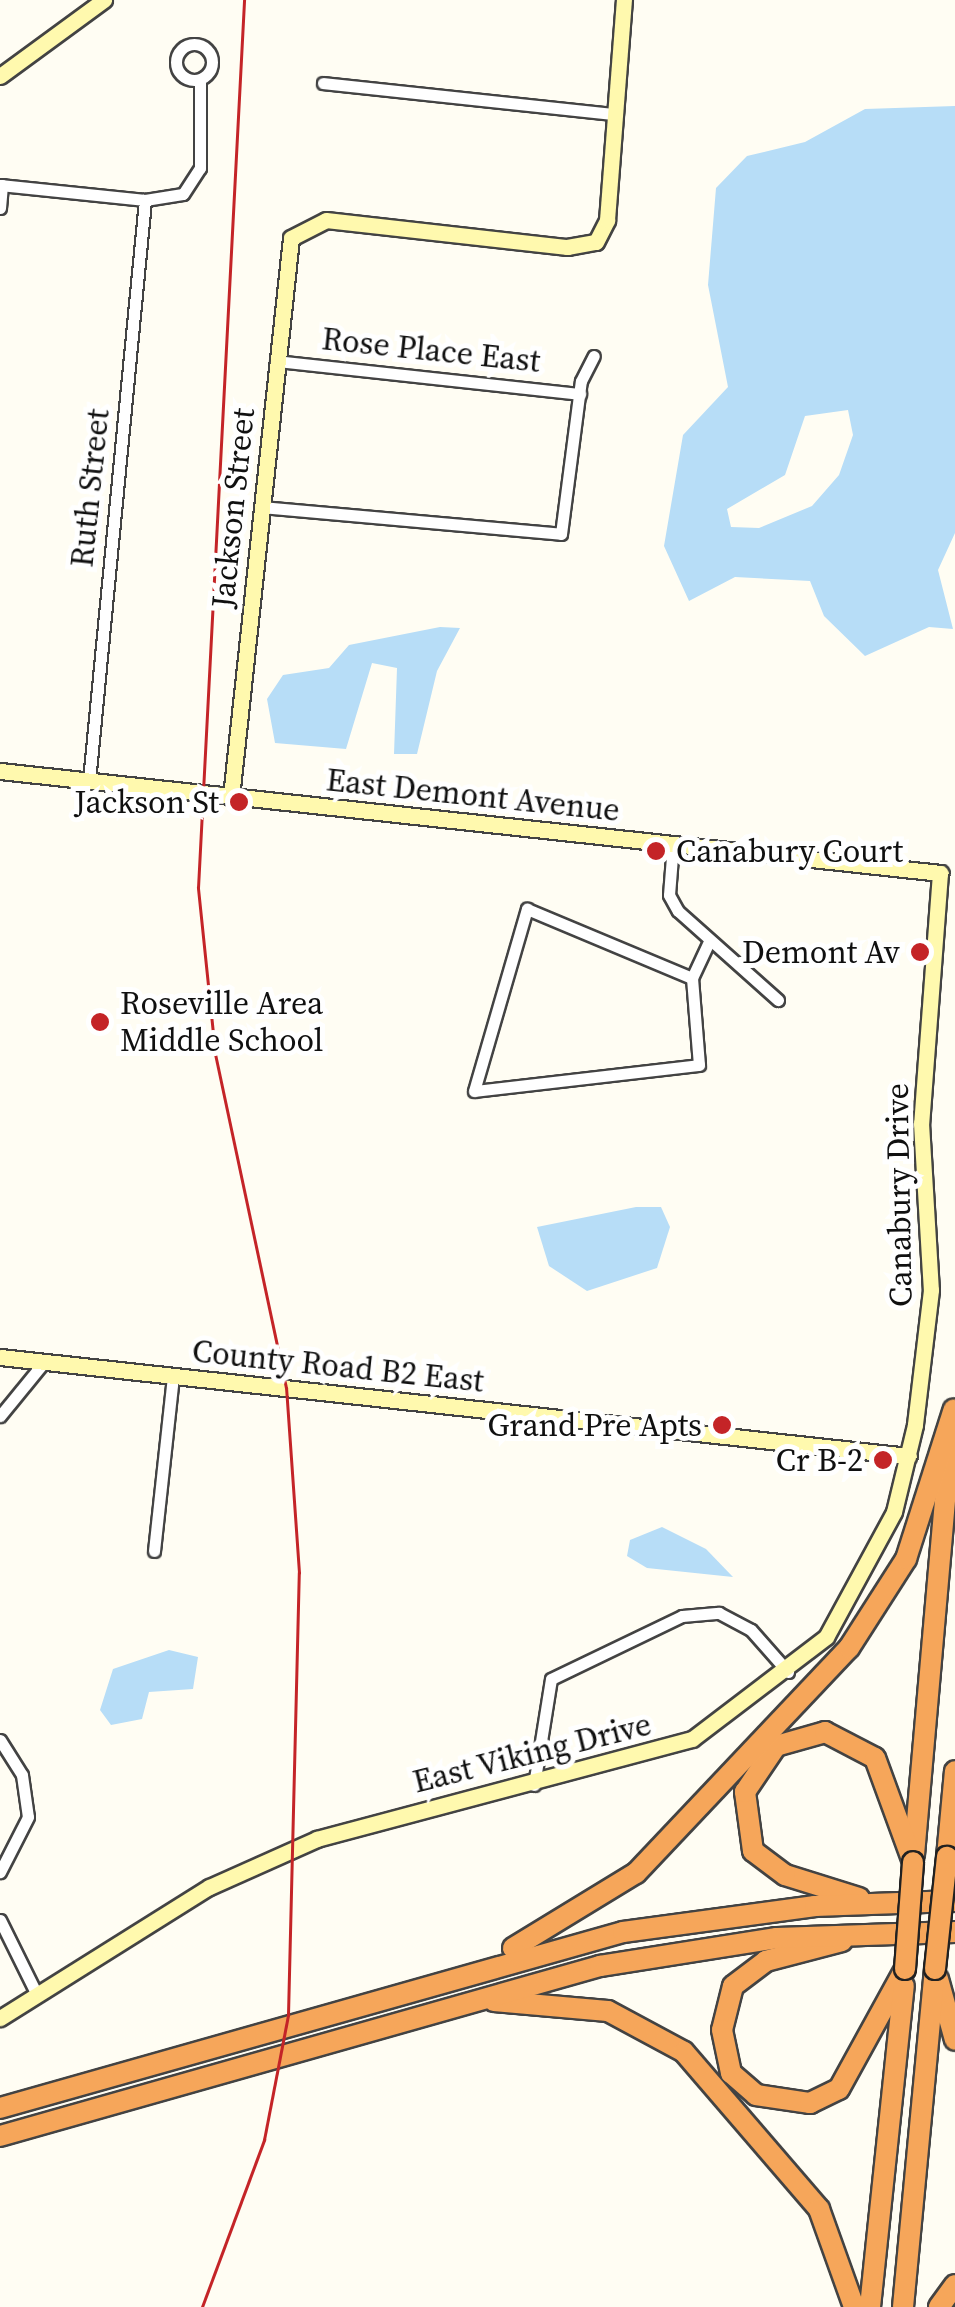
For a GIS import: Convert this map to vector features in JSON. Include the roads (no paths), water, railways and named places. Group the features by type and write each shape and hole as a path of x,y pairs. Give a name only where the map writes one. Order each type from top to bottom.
{"highway":[{"path":"870,2307 955,1398"},
{"path":"390,1994 536,1938 636,1873 878,1609 916,1536 954,1409"},
{"path":"876,1902 784,1875 752,1852 743,1812 761,1758 805,1734 856,1745 887,1780 912,1858"},
{"path":"903,2307 955,1771"},
{"path":"947,1858 955,1837"},
{"path":"0,2108 390,1994 624,1932 876,1902 955,1901"},
{"path":"872,1932 766,1961 733,1986 722,2030 731,2073 779,2102 810,2104 838,2089 857,2070 904,1973"},
{"path":"0,2136 408,2018 632,1960 872,1932 955,1932"},
{"path":"936,1973 955,2040"},
{"path":"408,2018 494,2002 570,2003 668,2040 714,2080 819,2209 854,2307"},
{"path":"939,2307 955,2284"}],"street":[{"path":"322,83 614,114 624,0"},
{"path":"0,76 101,1"},
{"path":"0,208 1,185 145,200 173,198 196,179 200,83"},
{"name":"Jackson Street","path":"232,797 276,361 298,227 326,220 568,247 596,242 607,220 614,114"},
{"name":"Ruth Street","path":"89,781 145,200"},
{"path":"261,506 561,534 580,394 594,356"},
{"name":"Rose Place East","path":"276,361 580,394"},
{"name":"East Demont Avenue","path":"0,771 940,873"},
{"path":"673,844 670,896 708,943 778,1000"},
{"name":"Canabury Drive","path":"909,1456 931,1290 920,1123 940,873"},
{"path":"692,978 527,910 474,1091 699,1065 692,978 708,943"},
{"name":"County Road B2 East","path":"0,1357 909,1456"},
{"path":"0,1416 44,1362"},
{"path":"154,1551 174,1375"},
{"name":"East Viking Drive","path":"0,2018 209,1887 317,1840 534,1785 692,1739 788,1672 826,1637 866,1573 909,1456"},
{"path":"534,1785 551,1679 682,1616 718,1614 751,1630 788,1672"},
{"path":"0,1740 22,1774 28,1817 0,1872"},
{"path":"0,1920 37,1995"}],"water":[{"path":"955,106 955,533 938,570 953,629 929,627 865,656 824,616 810,581 735,577 689,601 664,546 683,435 728,387 708,285 716,188 747,156 805,142 865,109","holes":["848,410 853,435 839,475 812,506 759,528 731,527 727,509 785,475 805,416"]},
{"path":"440,627 460,628 437,671 417,754 394,754 397,668 372,663 346,749 275,743 267,699 283,675 329,668 349,645"},
{"path":"636,1207 661,1207 670,1227 657,1268 587,1291 549,1266 537,1227"},
{"path":"662,1527 706,1549 733,1577 647,1568 627,1556 630,1540"},
{"path":"169,1650 198,1657 193,1689 149,1692 142,1719 111,1725 100,1710 113,1669"}],"railway":[{"path":"202,2307 264,2140 288,2015 299,1573 286,1388 215,1053 198,888 244,0"}],"place":[{"name":"Jackson St","path":"239,802"},
{"name":"Canabury Court","path":"656,851"},
{"name":"Demont Av","path":"920,952"},
{"name":"Roseville Area Middle School","path":"100,1022"},
{"name":"Grand Pre Apts","path":"722,1425"},
{"name":"Cr B-2","path":"883,1460"}]}
